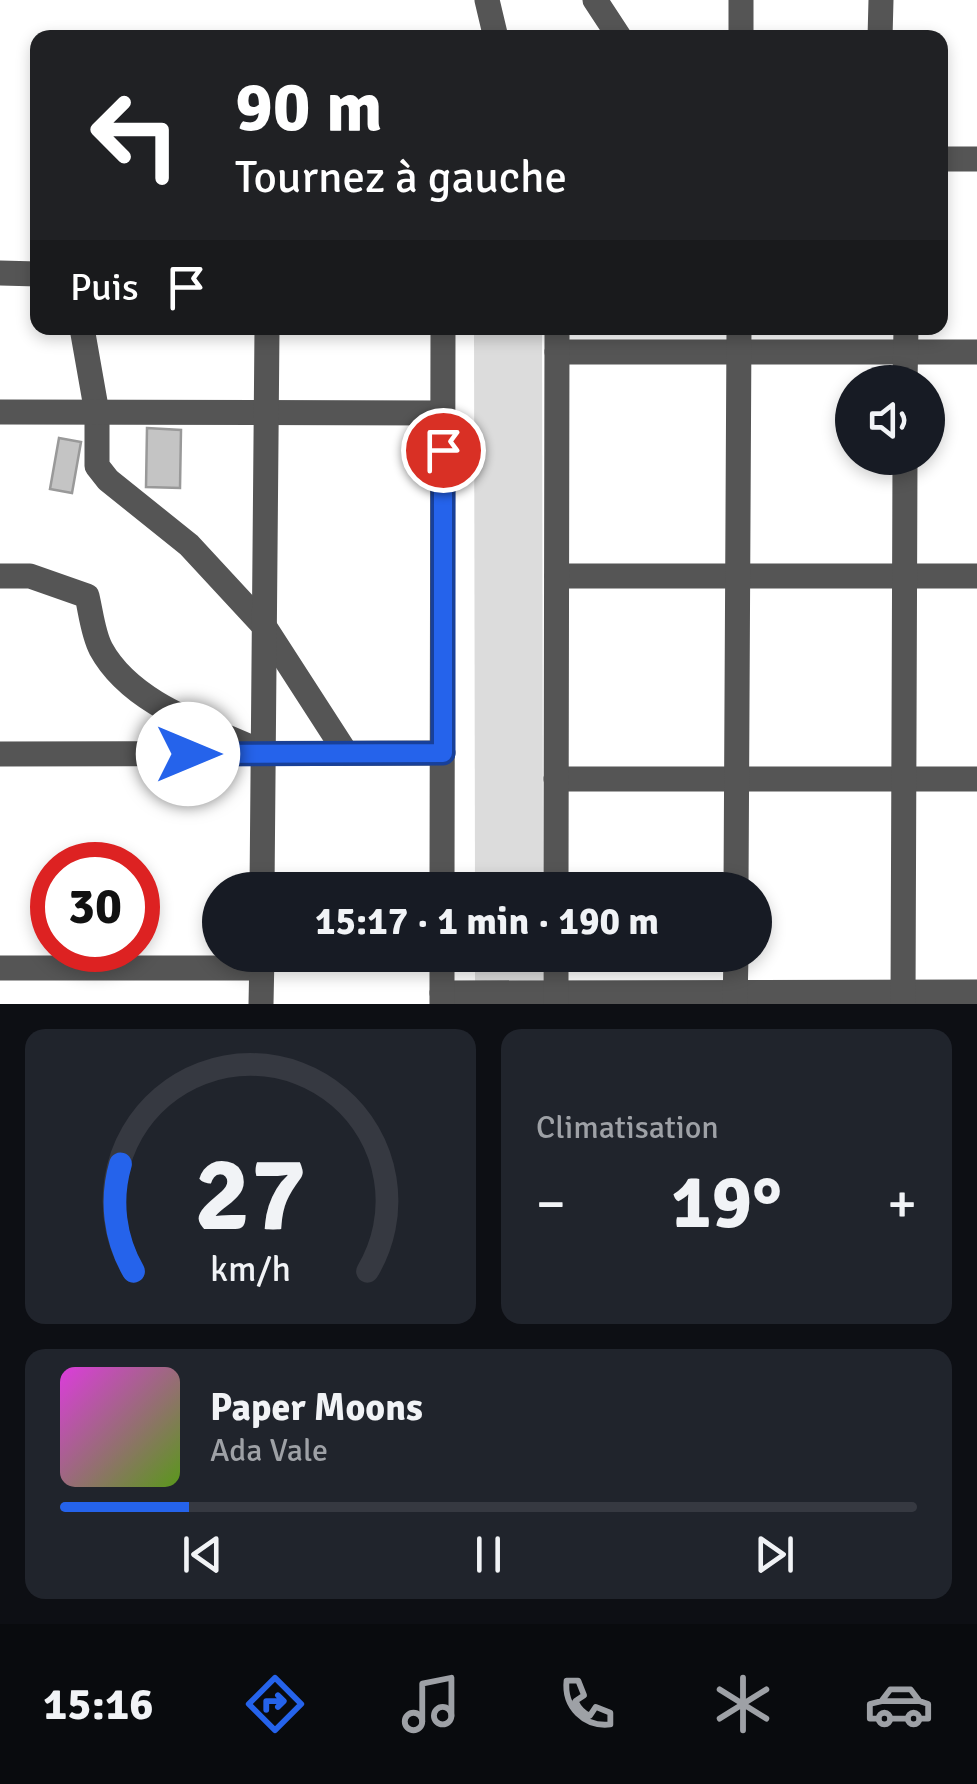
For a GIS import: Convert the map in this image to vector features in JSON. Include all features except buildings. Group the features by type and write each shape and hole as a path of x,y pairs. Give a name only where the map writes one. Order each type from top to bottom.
{"street":[{"path":"487,0 494,30"},
{"path":"595,0 615,30"},
{"path":"741,30 742,0"},
{"path":"880,30 881,0"},
{"path":"948,159 977,159"},
{"path":"0,273 30,274"},
{"path":"83,335 97,412 98,466 108,480 189,545 264,626 346,753"},
{"path":"262,872 267,335"},
{"path":"442,872 443,335"},
{"path":"556,872 556,340 906,340 977,352"},
{"path":"736,872 739,340"},
{"path":"0,412 443,413"},
{"path":"903,998 905,475"},
{"path":"0,576 30,576 87,596 99,647 120,676 164,707 264,753"},
{"path":"556,576 977,576"},
{"path":"0,754 443,753"},
{"path":"556,779 977,779"},
{"path":"0,968 202,963"},
{"path":"262,972 262,1004"},
{"path":"442,972 442,998 903,998 977,992"},
{"path":"556,972 556,998"},
{"path":"736,972 736,998"}],"shaded area":[{"path":"474,335 542,335 543,872 475,872"},
{"path":"475,972 543,972 543,1004 475,1004"}],"route":[{"path":"188,754 443,753 443,450"}]}
